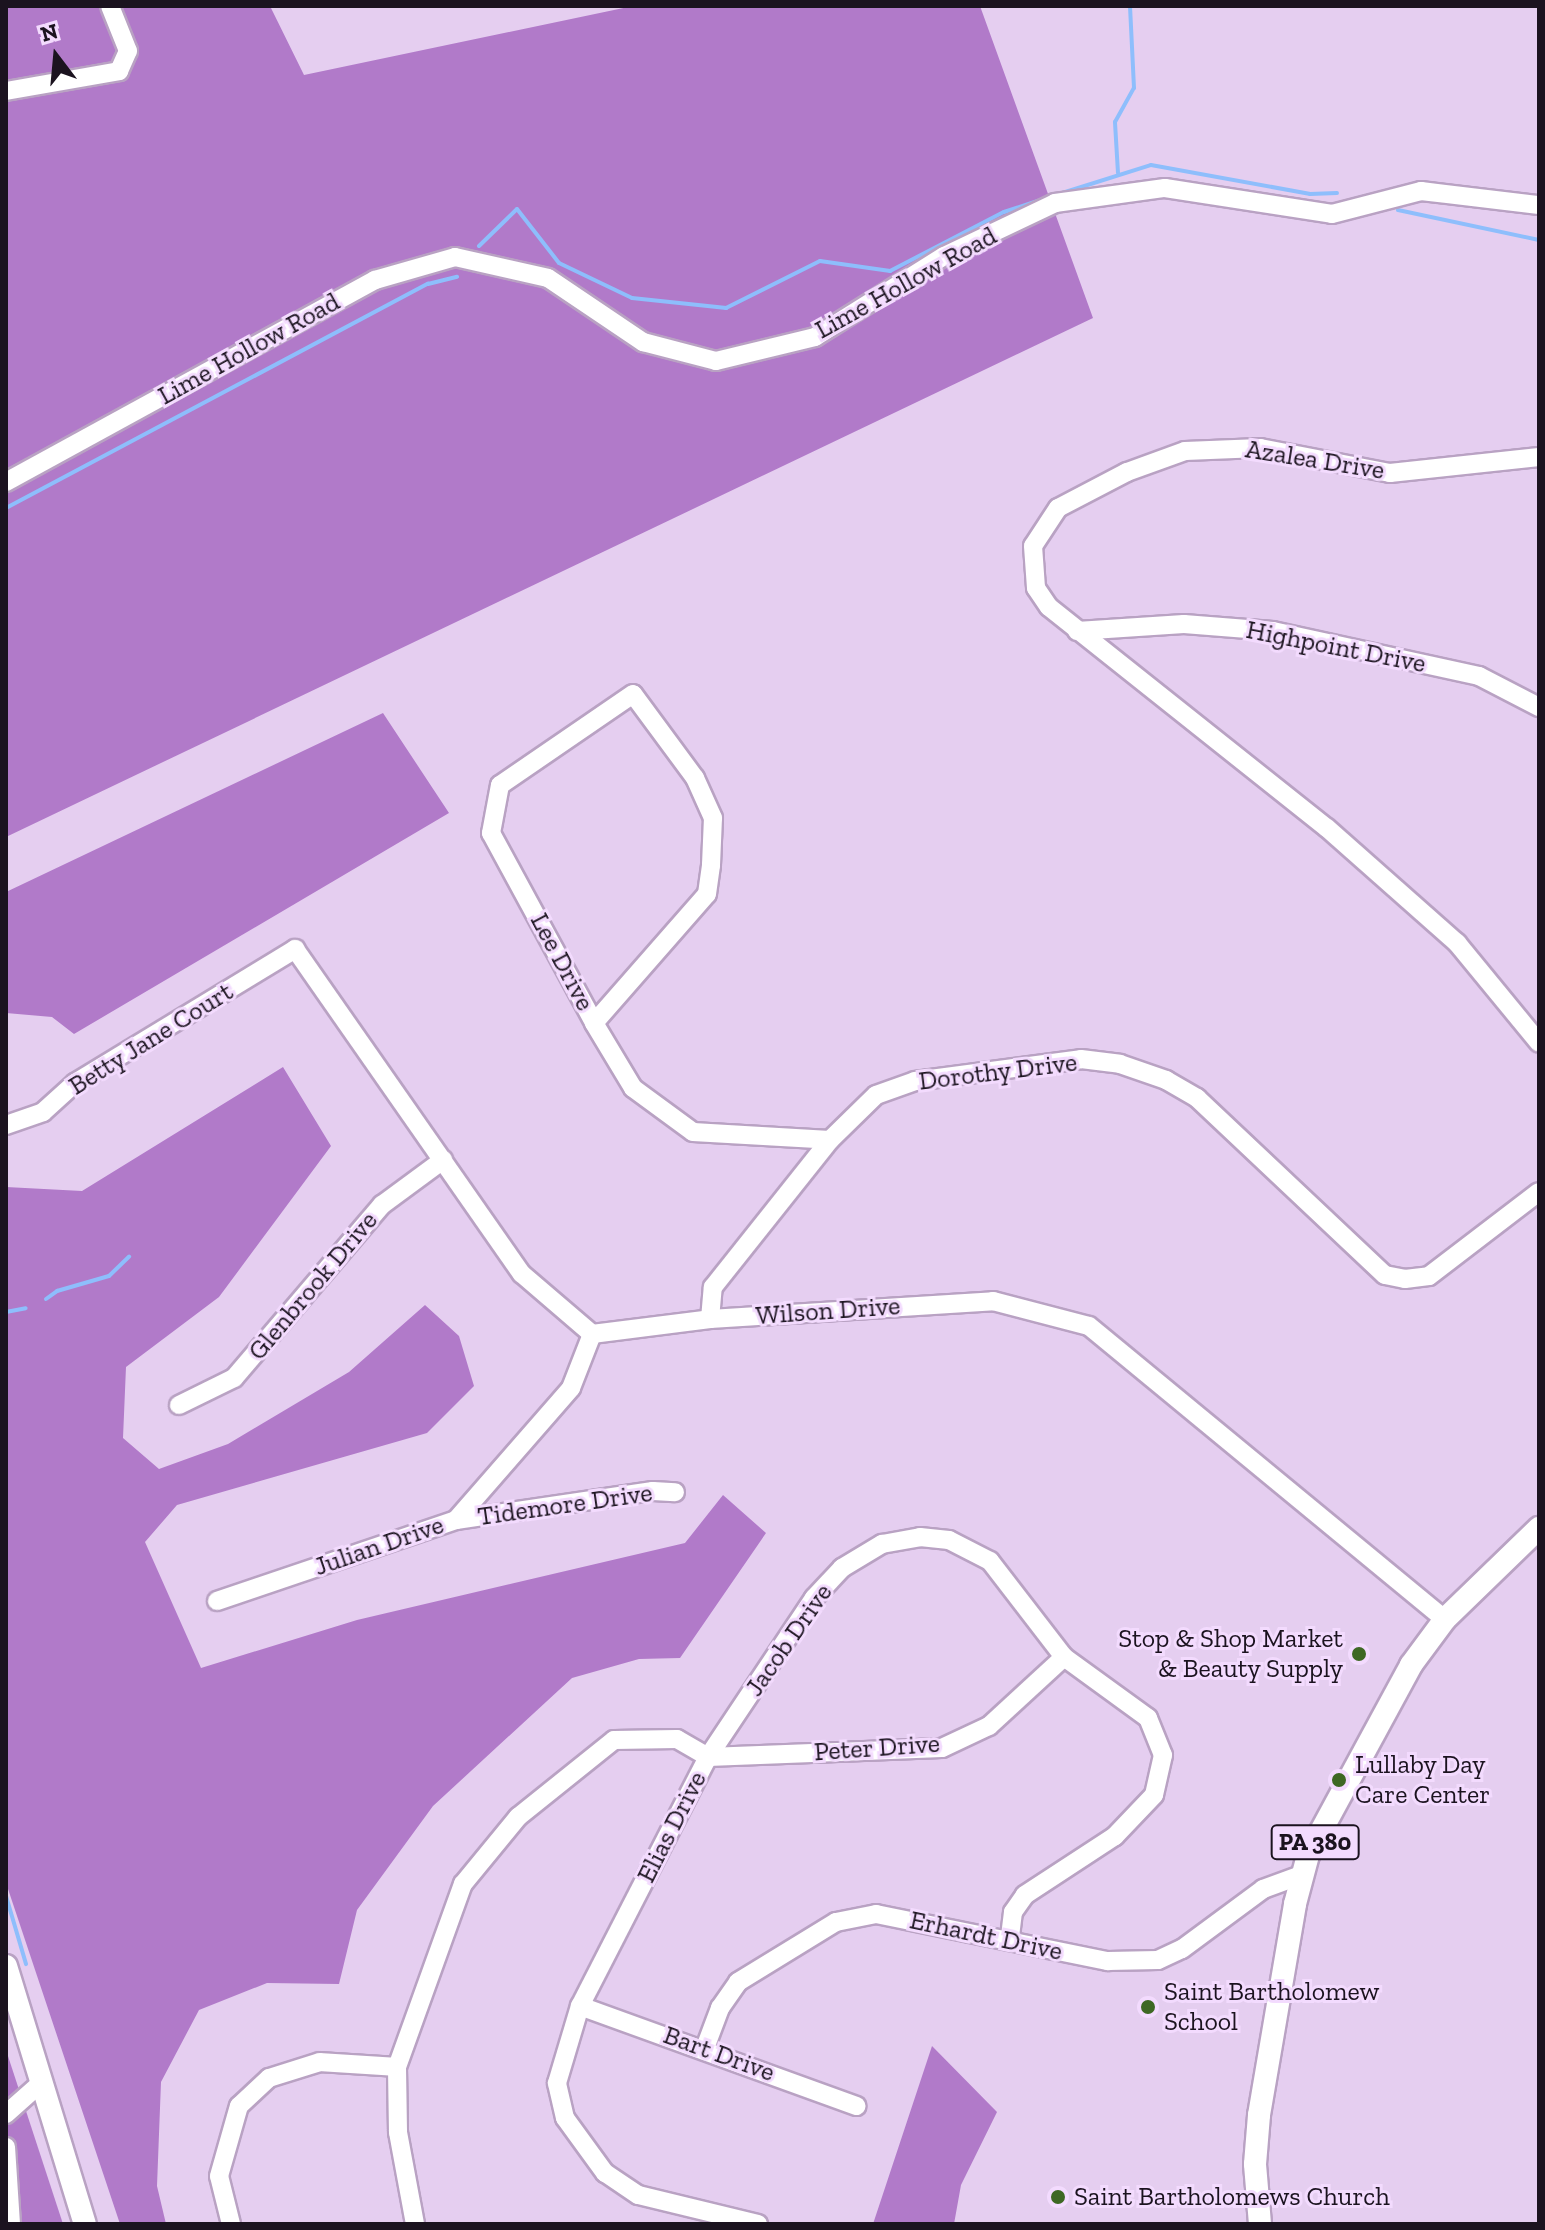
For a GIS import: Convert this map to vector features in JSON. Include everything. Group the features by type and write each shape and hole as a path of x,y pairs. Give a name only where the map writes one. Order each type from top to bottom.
{"main road":[{"name":"PA 380","path":"1260,2224 1255,2164 1259,2115 1301,1875 1398,1686 1445,1619 1539,1528"},
{"path":"6,1966 85,2224"}],"street":[{"path":"6,91 119,71 128,51 110,6"},
{"name":"Lime Hollow Road","path":"6,482 375,280 455,257 548,278 643,342 716,361 815,337 944,256 1055,203 1165,188 1332,214 1421,191 1539,205"},
{"name":"Azalea Drive","path":"1077,631 1036,588 1033,546 1058,508 1127,472 1185,451 1218,446 1260,448 1390,473 1539,457"},
{"name":"Highpoint Drive","path":"1077,631 1184,624 1273,631 1479,676 1539,707"},
{"path":"1077,631 1327,828 1457,943 1539,1043"},
{"name":"Lee Drive","path":"594,1023 707,894 711,865 713,818 695,778 633,694 500,785 491,833 594,1023 633,1088 693,1132 830,1140"},
{"name":"Betty Jane Court","path":"6,1125 43,1112 75,1083 295,949 443,1160"},
{"name":"Dorothy Drive","path":"710,1319 713,1287 830,1140 876,1095 915,1081 1081,1059 1120,1064 1197,1098 1385,1275 1429,1276 1539,1192"},
{"path":"443,1160 522,1274 592,1334"},
{"name":"Glenbrook Drive","path":"179,1405 234,1378 382,1205 443,1160"},
{"name":"Wilson Drive","path":"592,1334 710,1319 993,1301 1089,1326 1445,1619"},
{"name":"Julian Drive","path":"217,1601 456,1520 571,1388 592,1334"},
{"name":"Tidemore Drive","path":"456,1520 653,1491 675,1492"},
{"name":"Jacob Drive","path":"708,1757 814,1598 842,1568 882,1544 920,1537 949,1540 990,1561 1064,1657 1148,1718 1163,1755 1154,1795 1115,1836 1025,1895 1013,1912 1010,1938"},
{"name":"Peter Drive","path":"708,1757 942,1748 989,1726 1064,1657"},
{"name":"Elias Drive","path":"415,2224 398,2132 397,2067 463,1884 518,1817 614,1740 677,1739 708,1757 580,2006 557,2083 565,2118 584,2151 638,2195 758,2224"},
{"name":"Erhardt Drive","path":"705,2048 720,2008 738,1982 836,1922 876,1914 1010,1938 1108,1961 1158,1960 1182,1949 1263,1889 1301,1875"},
{"name":"Bart Drive","path":"580,2006 705,2048 857,2106"},
{"path":"231,2224 219,2176 239,2106 269,2078 320,2062 397,2067"},
{"path":"6,2114 42,2082"},
{"path":"6,2147 11,2224"}],"shaded area":[{"path":"6,6 270,6 304,75 633,6 980,6 1093,318 6,837"},
{"path":"383,713 449,813 74,1034 52,1017 6,1013 6,892"},
{"path":"283,1067 331,1146 219,1297 126,1367 123,1438 159,1469 228,1444 349,1372 425,1305 459,1336 474,1386 427,1433 177,1505 145,1542 201,1668 357,1620 685,1543 723,1495 766,1533 680,1658 639,1659 572,1678 433,1806 357,1910 339,1984 267,1983 199,2010 161,2082 157,2186 166,2224 120,2224 6,1883 6,1187 82,1191"},
{"path":"932,2046 997,2112 961,2185 954,2224 873,2224"},
{"path":"6,2050 63,2224 6,2224"}],"waterway":[{"path":"1118,173 1115,122 1134,88 1130,6"},
{"path":"1059,194 1151,165 1310,194 1337,193"},
{"path":"479,246 517,209 559,263 632,298 726,308 820,261 890,271 1004,212 1043,199"},
{"path":"1398,210 1539,240"},
{"path":"6,508 428,284 457,277"},
{"path":"46,1299 57,1291 109,1276 129,1257"},
{"path":"6,1312 26,1308"},
{"path":"6,1896 26,1964"}],"place":[{"name":"Stop & Shop Market & Beauty Supply","path":"1359,1654"},
{"name":"Lullaby Day Care Center","path":"1339,1780"},
{"name":"Saint Bartholomew School","path":"1148,2007"},
{"name":"Saint Bartholomews Church","path":"1058,2197"}]}
